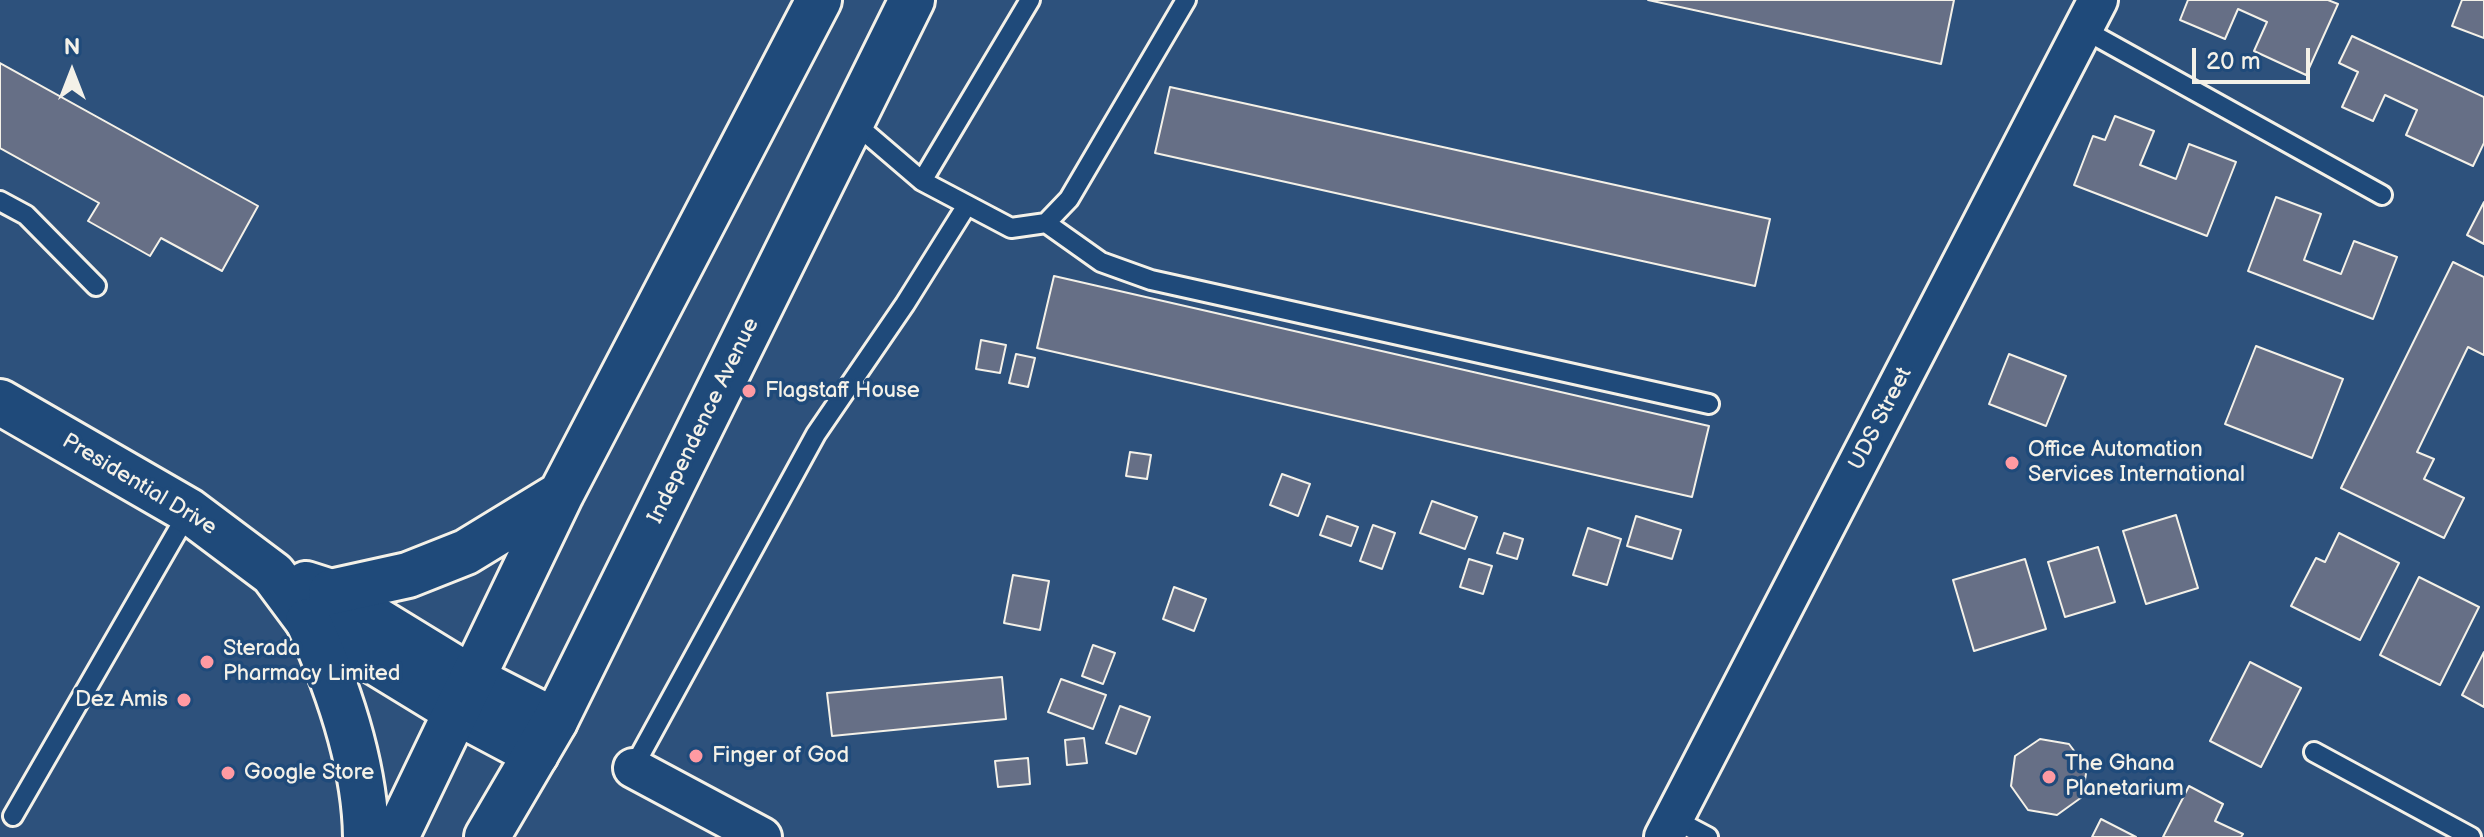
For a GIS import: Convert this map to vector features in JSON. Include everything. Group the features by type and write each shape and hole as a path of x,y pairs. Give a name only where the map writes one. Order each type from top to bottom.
{"main road":[{"path":"396,837 561,494 819,0"},
{"name":"Independence Avenue","path":"487,837 546,737 912,0"},
{"name":"Presidential Drive","path":"0,402 189,511 319,606 465,695 546,737"},
{"path":"366,837 358,769 329,667 319,606 466,552 561,494"}],"street":[{"name":"UDS Street","path":"1669,828 2090,14"},
{"path":"633,768 762,837"}],"lane":[{"path":"922,181 1030,0"},
{"path":"852,121 922,181 967,205 1011,228 1046,223 1069,199 1186,0"},
{"path":"2090,14 2382,195"},
{"path":"0,201 26,215 96,286"},
{"path":"633,768 816,434 905,304 967,205"},
{"path":"1046,223 1101,262 1151,280 1709,404"},
{"path":"13,816 189,511"},
{"path":"2314,752 2471,837"},
{"path":"1669,828 1708,837"}],"building":[{"path":"1648,0 1954,0 1941,64"},
{"path":"2188,0 2328,0 2338,4 2306,75 2254,51 2267,22 2238,9 2225,39 2180,20"},
{"path":"2462,0 2484,0 2484,38 2452,26"},
{"path":"2352,36 2484,97 2484,143 2473,166 2406,135 2417,110 2385,95 2373,121 2342,107 2358,72 2339,63"},
{"path":"0,63 258,206 222,271 161,238 150,256 88,221 99,203 0,148"},
{"path":"1170,87 1770,219 1755,286 1155,153"},
{"path":"2115,116 2154,131 2140,165 2176,179 2189,144 2236,162 2207,236 2074,185 2093,136 2105,140"},
{"path":"2276,197 2321,214 2304,260 2341,274 2354,241 2397,257 2373,319 2248,271"},
{"path":"2484,202 2484,244 2467,235"},
{"path":"2453,262 2484,277 2484,355 2468,347 2417,452 2434,459 2424,479 2464,498 2444,538 2341,488"},
{"path":"1054,276 1709,426 1692,497 1037,348"},
{"path":"981,340 1006,345 1000,373 976,369"},
{"path":"2256,346 2343,379 2312,458 2225,424"},
{"path":"1016,354 1035,358 1028,387 1009,383"},
{"path":"2009,354 2066,376 2046,426 1989,404"},
{"path":"1130,452 1151,455 1147,479 1126,476"},
{"path":"1282,474 1310,484 1298,516 1270,505"},
{"path":"1432,501 1477,517 1465,549 1420,533"},
{"path":"2176,515 2198,588 2146,604 2123,531"},
{"path":"1327,516 1358,527 1351,546 1320,535"},
{"path":"1636,516 1681,530 1672,559 1627,546"},
{"path":"1373,525 1395,533 1382,569 1360,561"},
{"path":"1588,528 1621,539 1607,585 1573,575"},
{"path":"1504,533 1523,539 1517,559 1497,553"},
{"path":"2339,533 2399,563 2360,640 2291,606 2316,558 2325,562"},
{"path":"2098,547 2115,602 2065,617 2048,562"},
{"path":"1469,559 1492,566 1483,594 1460,587"},
{"path":"2025,559 2046,629 1974,651 1953,580"},
{"path":"1013,575 1049,581 1040,630 1004,623"},
{"path":"2419,577 2479,607 2440,685 2380,655"},
{"path":"1174,587 1206,599 1194,631 1163,619"},
{"path":"1093,645 1115,653 1103,684 1082,676"},
{"path":"2484,652 2484,707 2462,695"},
{"path":"2250,662 2301,688 2261,767 2210,741"},
{"path":"1002,677 1006,719 832,736 827,693"},
{"path":"1061,679 1106,695 1093,729 1048,712"},
{"path":"1120,706 1150,717 1136,754 1106,743"},
{"path":"1084,738 1087,763 1067,765 1065,740"},
{"name":"The Ghana Planetarium","path":"2040,739 2069,744 2087,768 2082,797 2057,815 2028,810 2011,786 2015,756"},
{"path":"1028,758 1030,784 998,787 995,761"},
{"path":"2189,786 2223,804 2215,821 2243,834 2241,837 2163,837"},
{"path":"2101,819 2136,837 2092,837"}],"place":[{"name":"Flagstaff House","path":"749,391"},
{"name":"Office Automation Services International","path":"2012,463"},
{"name":"Sterada Pharmacy Limited","path":"207,662"},
{"name":"Dez Amis","path":"184,700"},
{"name":"Finger of God","path":"696,756"},
{"name":"Google Store","path":"228,773"},
{"name":"The Ghana Planetarium","path":"2049,777"}]}
